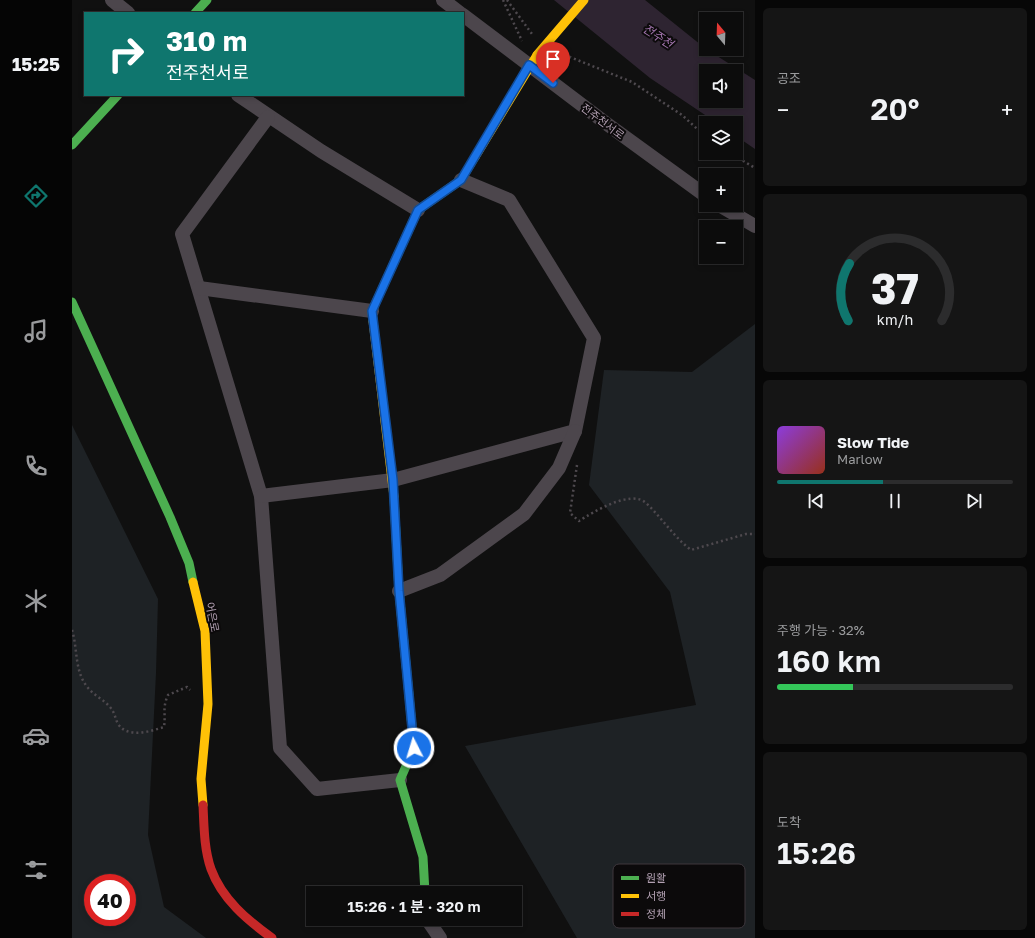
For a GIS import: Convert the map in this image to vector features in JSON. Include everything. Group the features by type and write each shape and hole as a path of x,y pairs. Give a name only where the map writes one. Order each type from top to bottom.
{"street":[{"path":"112,0 127,12"},
{"path":"196,12 207,0"},
{"path":"443,0 459,12"},
{"path":"425,886 423,857 400,780 414,748 399,591 393,480 372,311 418,210 461,180 533,60 584,0"},
{"name":"전주천서로","path":"464,16 533,60 699,190"},
{"path":"72,145 117,96"},
{"path":"239,96 268,117 418,210"},
{"path":"268,117 182,234 261,496 280,748 317,789 400,780"},
{"path":"399,591 440,575 524,514 559,468 575,431 594,338 509,200 461,180"},
{"path":"731,212 755,226"},
{"path":"199,288 372,311"},
{"name":"어은로","path":"72,302 170,517 189,563 206,631 208,704 201,779 205,839 212,869 223,893 251,923 272,938"},
{"path":"261,496 393,480 575,431"},
{"path":"432,926 440,938"}],"path":[{"path":"503,0 533,60"},
{"path":"508,0 536,39"},
{"path":"560,53 632,82 682,115 699,131"},
{"path":"742,160 755,168"},
{"path":"577,458 570,513 579,521 608,505 632,498 646,503 679,540 691,550 746,534 755,534"},
{"path":"72,630 76,644 76,658 88,689 109,706 115,714 119,724 129,732 147,732 164,727 165,717 163,705 168,695 176,690 186,687 208,704"}],"shaded area":[{"path":"755,324 755,938 577,938 465,746 696,705 670,592 589,485 604,370 692,372"},
{"path":"72,425 158,599 148,835 164,907 206,938 72,938"}],"water":[{"name":"전주천","path":"554,0 645,0 699,43 699,56 717,56 730,64 699,64 699,108 743,108 743,72 755,80 755,149 743,141 743,116 707,116 650,78"}],"traffic: fast":[{"path":"196,12 207,0"},
{"path":"72,145 117,96"},
{"path":"373,321 372,311 418,210 461,180 475,157"},
{"path":"72,302 170,517 189,563 193,582"},
{"path":"394,497 399,591 414,748 400,780 423,857 425,886"}],"traffic: slow":[{"path":"537,55 584,0"},
{"path":"475,157 537,55"},
{"path":"373,321 394,497"},
{"path":"193,582 205,631 208,704 201,779 203,805"}],"traffic: jam":[{"path":"203,805 207,854 216,880 236,908 253,924 272,938"}],"route":[{"path":"414,748 399,591 393,480 372,311 418,210 461,180 529,65 553,83"}]}
